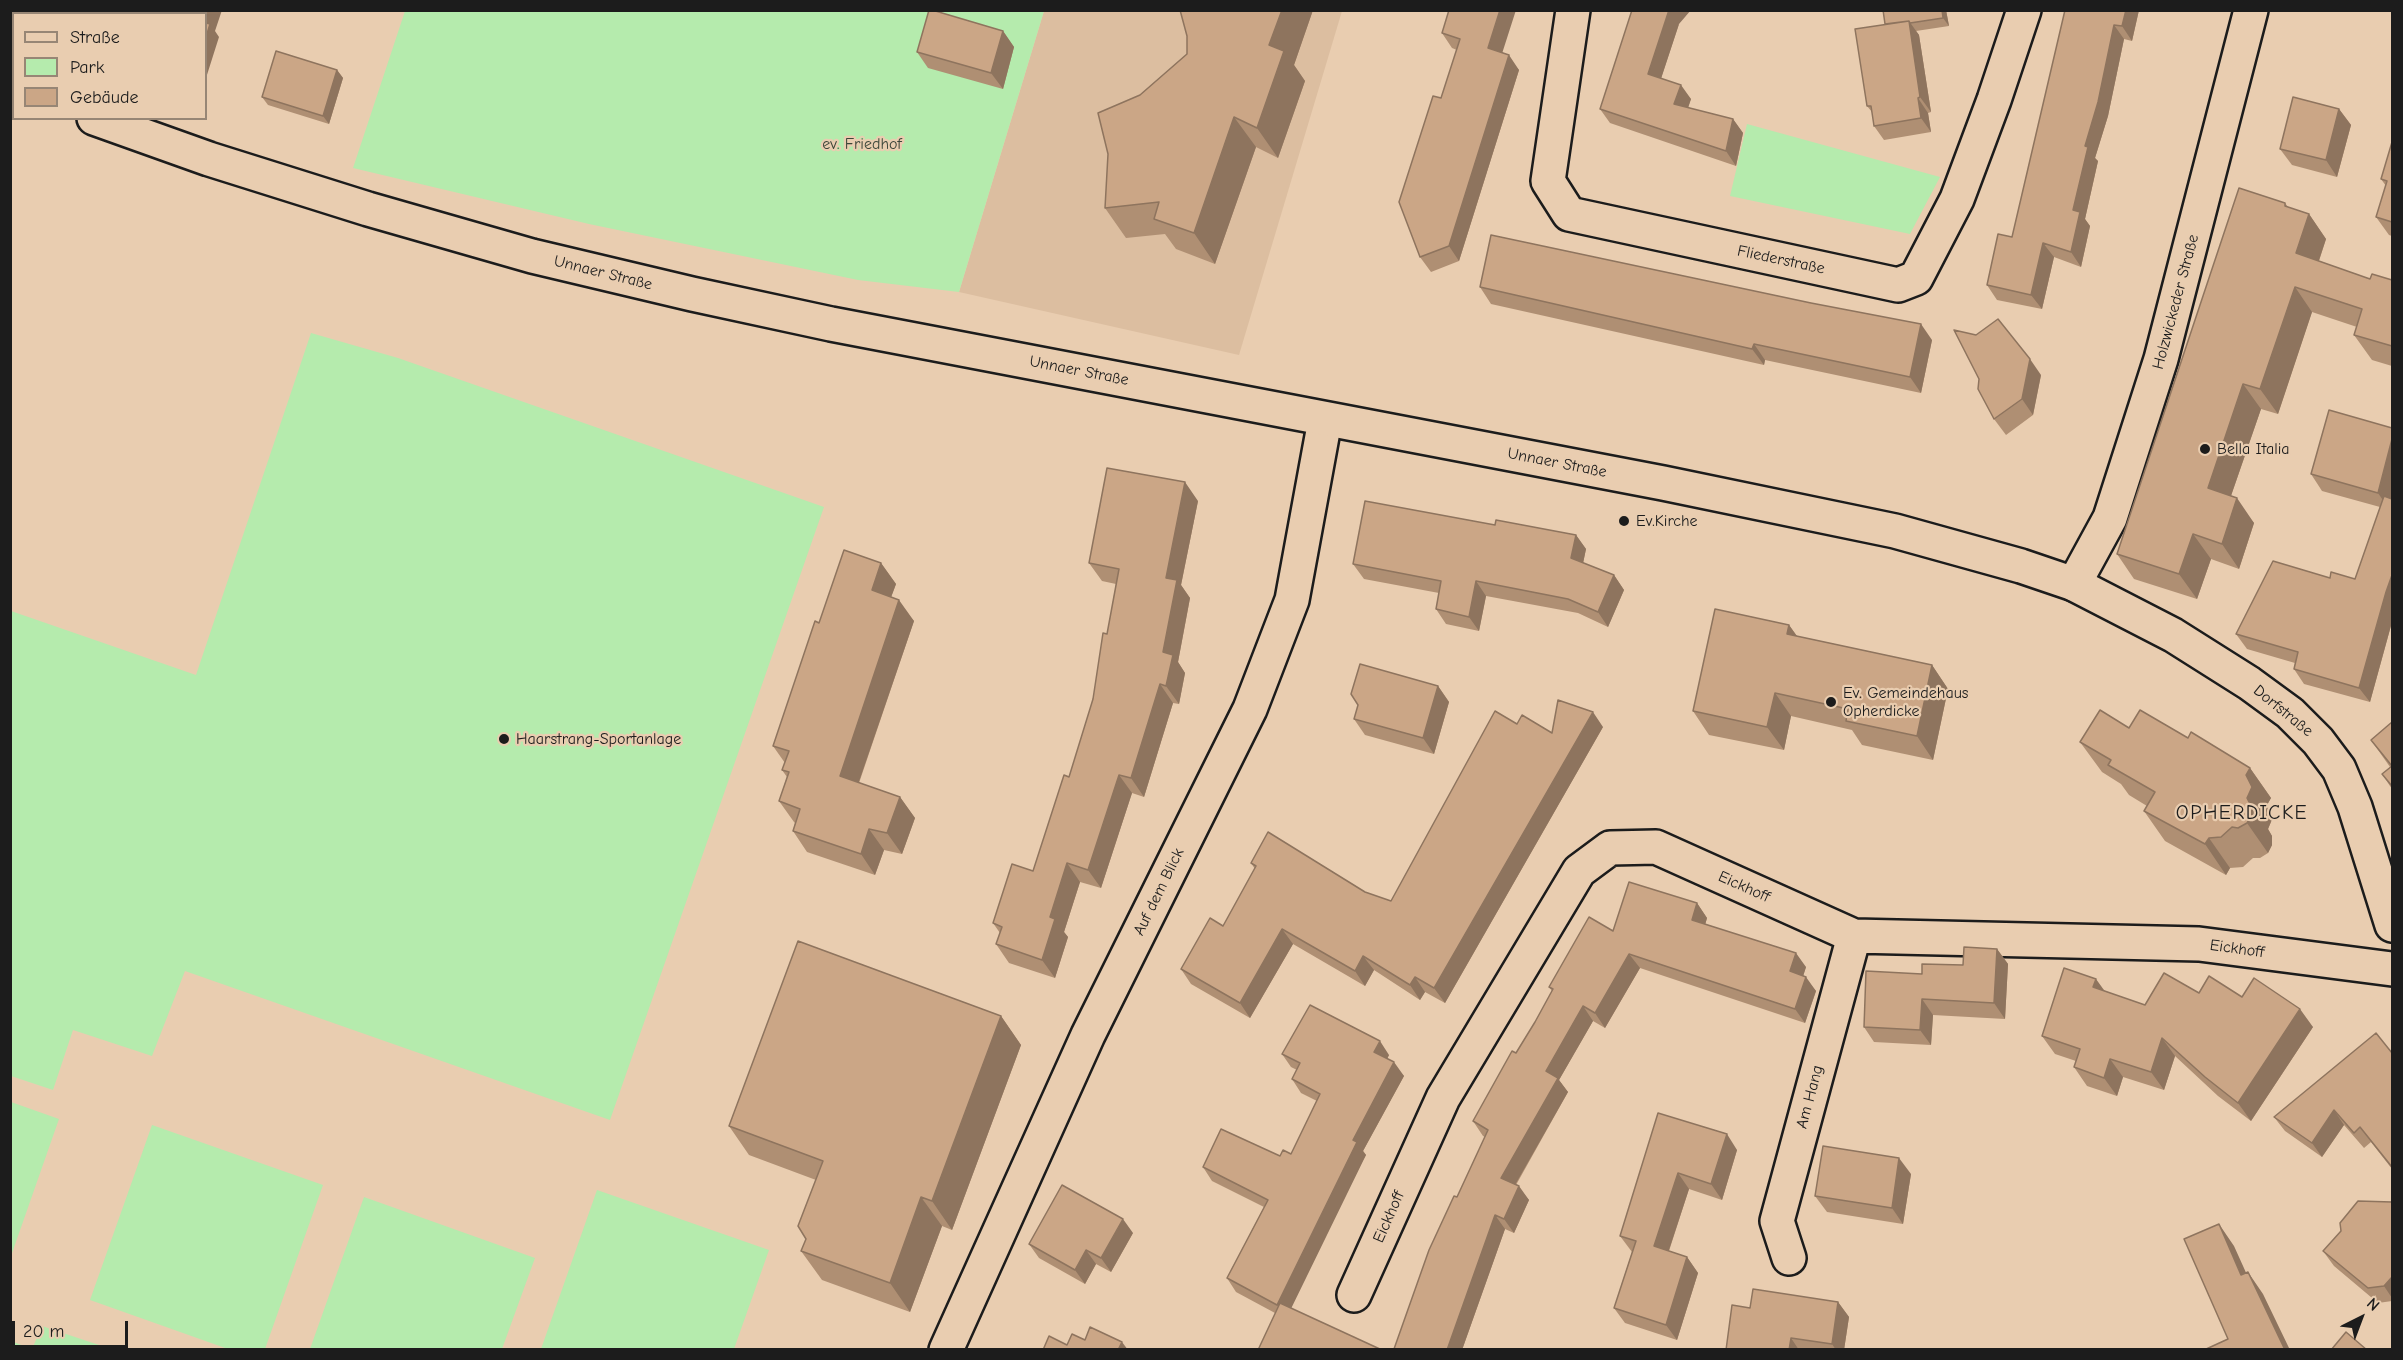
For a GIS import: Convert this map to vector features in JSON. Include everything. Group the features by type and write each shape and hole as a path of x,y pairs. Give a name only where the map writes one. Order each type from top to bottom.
{"street":[{"name":"Fliederstraße","path":"1573,10 1548,182 1569,214 1898,285 1916,278 1957,199 2024,10"},
{"name":"Holzwickeder Straße","path":"2074,584 2110,518 2161,359 2251,10"},
{"name":"Unnaer Straße","path":"100,120 232,166 368,209 532,256 692,294 831,324 1663,483 1895,531 2021,566 2074,584"},
{"name":"Auf dem Blick","path":"946,1350 1089,1035 1250,709 1292,600 1325,420"},
{"name":"Dorfstraße","path":"2074,584 2173,635 2249,683 2290,713 2319,741 2339,769 2355,807 2392,925"},
{"name":"Eickhoff","path":"1354,1295 1443,1098 1580,871 1610,848 1656,848 1854,936 2199,944 2392,969"},
{"name":"Am Hang","path":"1789,1258 1777,1221 1854,936"}],"shaded area":[{"path":"1044,11 1342,11 1239,355 959,292"}],"green space":[{"name":"ev. Friedhof","path":"405,11 1044,11 959,292 858,280 589,224 353,168"},
{"path":"1747,124 1940,177 1910,234 1730,196"},
{"name":"Haarstrang-Sportanlage","path":"311,333 398,358 824,507 610,1120 185,971 152,1056 73,1030 53,1090 11,1076 11,611 196,675"},
{"path":"10,1102 59,1119 11,1256"},
{"path":"152,1125 323,1185 265,1349 228,1349 90,1300"},
{"path":"597,1190 769,1250 734,1349 541,1349"},
{"path":"364,1197 535,1258 502,1349 310,1349"},
{"path":"42,1326 111,1349 32,1349"},
{"path":"11,1341 32,1349 11,1349"}],"building":[{"path":"148,10 208,10 207,14 207,12 148,12"},
{"path":"929,10 1003,31 991,73 917,52"},
{"path":"1180,10 1282,10 1269,45 1284,51 1257,128 1234,117 1194,233 1154,219 1159,202 1105,208 1108,154 1098,113 1140,95 1187,54 1187,36"},
{"path":"1449,10 1500,10 1488,48 1509,55 1449,246 1420,257 1399,202 1433,96 1441,98 1460,39 1442,33"},
{"path":"1632,10 1669,10 1648,74 1681,85 1674,104 1733,119 1726,151 1600,109"},
{"path":"1883,10 1942,10 1943,18 1885,24"},
{"path":"2065,10 2126,10 2122,26 2114,25 2098,102 2085,146 2088,147 2073,210 2080,212 2071,252 2043,243 2031,295 1987,285 1998,234 2012,237"},
{"path":"1909,21 1921,118 1874,126 1871,106 1867,106 1855,29"},
{"path":"276,51 337,70 323,116 262,97"},
{"path":"2293,97 2339,109 2326,160 2280,149"},
{"path":"2392,142 2392,222 2376,217 2387,181 2381,179"},
{"path":"2239,188 2285,203 2285,206 2309,214 2296,253 2370,279 2372,274 2392,280 2392,346 2354,335 2362,309 2295,287 2260,389 2243,384 2208,488 2237,498 2222,544 2193,534 2179,574 2117,554"},
{"path":"1491,235 1921,324 1910,377 1754,344 1752,349 1480,287"},
{"path":"1998,319 2030,359 2022,399 1994,419 1978,389 1979,379 1954,330 1976,335"},
{"path":"2329,410 2392,428 2392,439 2378,493 2311,474"},
{"path":"1107,468 1185,482 1166,578 1177,580 1163,652 1173,655 1166,686 1160,684 1131,778 1119,775 1088,870 1067,863 1050,917 1055,919 1042,960 996,944 1002,927 993,923 1012,864 1033,871 1064,775 1069,777 1093,699 1103,633 1107,634 1119,569 1089,563"},
{"path":"2384,496 2392,499 2392,575 2359,688 2294,669 2298,652 2236,634 2273,561 2330,578 2331,572 2355,579"},
{"path":"1365,501 1495,525 1496,520 1576,535 1571,558 1614,575 1598,612 1568,599 1476,581 1469,617 1436,609 1441,581 1353,564"},
{"path":"844,550 881,563 872,590 899,600 840,776 900,797 887,833 869,829 861,854 793,831 800,809 779,801 789,772 782,770 789,751 773,746 815,621 819,623"},
{"name":"Ev. Gemeindehaus Opherdicke","path":"1715,609 1789,625 1787,634 1932,665 1917,736 1846,721 1848,709 1775,693 1767,727 1693,711"},
{"path":"1360,664 1438,686 1423,738 1354,719 1358,705 1351,694"},
{"path":"1558,700 1593,712 1434,988 1415,977 1410,985 1363,956 1355,971 1282,929 1240,1003 1181,969 1210,918 1223,926 1256,866 1251,863 1268,832 1365,892 1391,901 1495,711 1517,724 1522,715 1552,733"},
{"path":"2100,710 2129,728 2140,710 2188,738 2191,732 2250,768 2246,775 2252,787 2247,798 2251,806 2251,815 2247,823 2238,828 2232,827 2221,837 2209,838 2205,844 2144,811 2155,792 2108,765 2111,760 2080,742"},
{"path":"2392,722 2392,766 2371,740"},
{"path":"2392,766 2392,786 2382,774"},
{"path":"1629,882 1697,903 1692,920 1796,953 1790,971 1806,977 1795,1009 1629,954 1595,1013 1583,1006 1546,1071 1558,1078 1501,1178 1519,1186 1504,1219 1495,1215 1447,1350 1394,1349 1429,1250 1488,1130 1473,1121 1512,1051 1516,1053 1535,1022 1553,989 1549,987 1589,917 1613,931"},
{"path":"798,941 1001,1016 932,1201 921,1197 890,1283 801,1251 806,1239 798,1226 823,1161 729,1126"},
{"path":"1964,947 1997,949 1994,1003 1922,999 1920,1030 1864,1027 1866,971 1922,974 1922,964 1963,965"},
{"path":"2064,968 2096,979 2093,987 2145,1005 2164,973 2199,993 2209,976 2242,997 2254,978 2300,1009 2238,1103 2162,1038 2151,1072 2110,1059 2104,1078 2074,1067 2080,1049 2042,1036"},
{"path":"1310,1005 1380,1041 1374,1052 1394,1062 1353,1140 1357,1142 1277,1305 1227,1278 1268,1200 1203,1167 1221,1129 1280,1156 1283,1150 1291,1154 1320,1094 1292,1079 1300,1063 1282,1054"},
{"path":"2376,1033 2392,1053 2392,1167 2360,1127 2354,1133 2334,1110 2312,1143 2274,1117"},
{"path":"1658,1113 1727,1134 1711,1184 1678,1173 1654,1246 1687,1257 1666,1325 1614,1308 1636,1241 1620,1236"},
{"path":"1823,1146 1899,1158 1892,1208 1815,1196"},
{"path":"1062,1185 1123,1219 1101,1258 1086,1250 1075,1270 1029,1244"},
{"path":"2358,1201 2392,1202 2392,1277 2384,1286 2368,1288 2323,1251 2341,1231 2340,1223"},
{"path":"2219,1224 2241,1275 2248,1272 2285,1350 2204,1350 2228,1339 2184,1239"},
{"path":"1753,1289 1838,1302 1832,1344 1791,1338 1789,1350 1726,1350 1732,1305 1750,1308"},
{"path":"1280,1303 1382,1350 1258,1350"},
{"path":"1090,1327 1122,1342 1118,1350 1043,1350 1049,1336 1067,1345 1072,1334 1085,1340"},
{"path":"2346,1332 2367,1350 2331,1350"}],"place":[{"name":"Bella Italia","path":"2205,449"},
{"name":"Ev.Kirche","path":"1624,521"},
{"name":"Ev. Gemeindehaus Opherdicke","path":"1831,702"},
{"name":"Haarstrang-Sportanlage","path":"504,739"}],"district":[{"name":"OPHERDICKE","path":"2242,813"}]}
